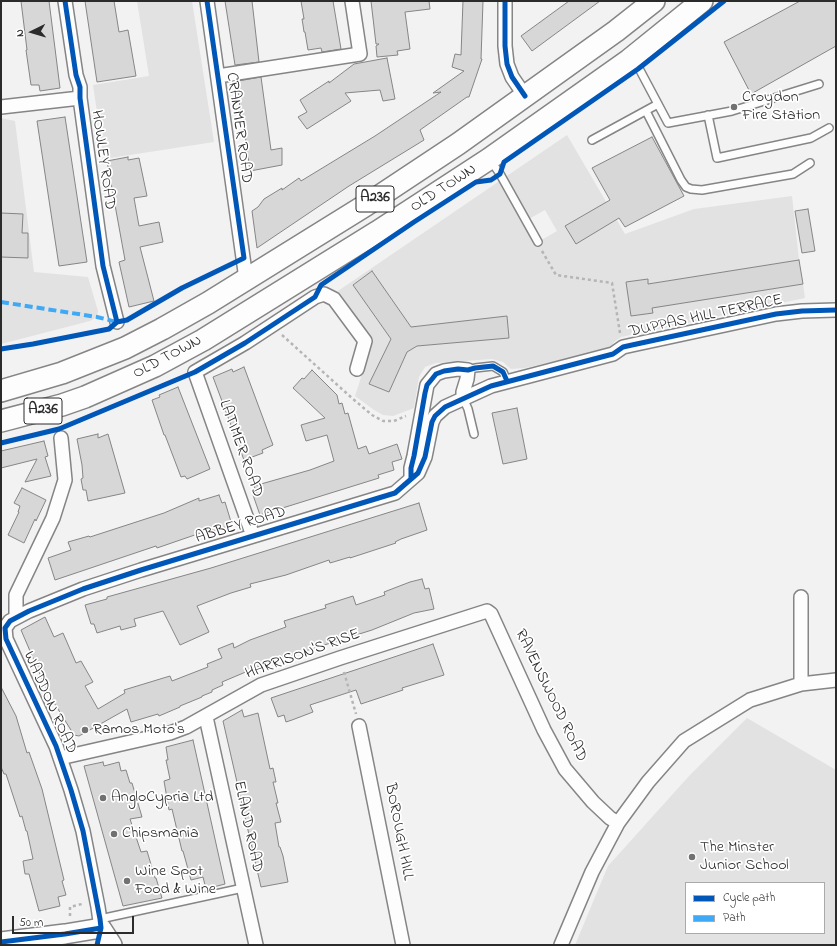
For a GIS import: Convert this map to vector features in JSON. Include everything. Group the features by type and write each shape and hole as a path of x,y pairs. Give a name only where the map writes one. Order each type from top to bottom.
{"main road":[{"name":"OLD TOWN","path":"1,391 77,368 149,336 208,303 372,201 458,144 616,31 654,1"},
{"name":"OLD TOWN","path":"1,421 62,405 85,397 155,366 202,340 377,232 489,159 633,57 702,1"}],"street":[{"name":"HOWLEY ROAD","path":"65,1 76,75 80,87 80,98 103,266 117,322"},
{"name":"CRANMER ROAD","path":"207,1 246,279"},
{"path":"218,76 360,54 352,1"},
{"path":"505,1 505,46 507,64 512,77 524,96"},
{"path":"1,107 80,98"},
{"path":"271,326 315,297 324,294 334,298 365,341 357,369"},
{"name":"DUPPAS HILL TERRACE","path":"432,422 435,416 445,407 491,386 613,354 623,347 776,314 836,310"},
{"name":"LATIMER ROAD","path":"253,536 195,372 271,326"},
{"path":"411,479 411,468 427,385 436,374 450,370 468,370 463,398"},
{"name":"ABBEY ROAD","path":"16,616 83,589 140,570 395,493 418,473 425,457 432,422"},
{"path":"16,616 16,594 53,518 65,480 61,438"},
{"path":"801,684 802,597"},
{"name":"HARRISON'S RISE","path":"60,758 170,733 206,717 261,685 486,611 491,614"},
{"name":"RAVENSWOOD ROAD","path":"491,614 544,730 565,769 593,802 606,815 618,823"},
{"name":"WADDON ROAD","path":"16,616 7,624 3,631 60,758 83,831 99,931"},
{"path":"561,945 592,872 618,823 648,782 684,741 750,700 801,684 836,680"},
{"name":"ELAND ROAD","path":"206,717 256,945"},
{"name":"BOROUGH HILL","path":"359,726 403,945"},
{"path":"1,942 99,931 112,945"}],"lane":[{"path":"633,57 668,122 732,111 819,84"},
{"path":"592,140 658,104"},
{"path":"646,111 681,180 686,187 691,189 702,190 793,174 810,163"},
{"path":"708,115 717,158 811,138 829,128"},
{"path":"489,159 500,174 538,242"},
{"path":"468,370 493,366 503,372 507,381"},
{"path":"463,398 468,409 474,434"},
{"path":"99,931 243,888"}],"path":[{"path":"538,242 556,274 612,283 623,347"},
{"path":"271,326 353,400 372,415 383,421 394,421 422,411"},
{"path":"340,658 359,726"},
{"path":"70,917 70,907 82,904"}],"shaded area":[{"path":"137,1 192,1 214,142 104,159 93,85 149,76"},
{"path":"1,118 15,121 34,272 88,277 98,311 97,317 90,321 1,344"},
{"path":"567,135 625,234 694,209 792,196 799,260 648,284 647,279 626,282 631,316 652,313 652,308 803,284 805,298 621,337 614,342 610,349 525,368 511,369 503,362 492,359 436,363 425,367 419,377 414,408 393,416 383,415 355,396 373,340 338,291","holes":["545,210 557,231 538,242 525,221","589,212 600,229 566,226","372,271 411,327 507,316 509,338 417,346 407,352 389,392 369,385 391,339 353,285"]},
{"path":"747,718 836,770 836,945 575,945 608,866 689,776"}],"building":[{"path":"21,1 49,1 60,88 40,91 39,85 31,85"},
{"path":"85,1 114,1 119,32 128,30 136,76 97,82"},
{"path":"225,1 252,1 259,62 235,65"},
{"path":"301,1 333,1 341,49 322,52 321,48 308,50 302,19 304,19"},
{"path":"371,1 429,1 430,9 405,12 410,49 397,51 398,55 377,57 376,46 379,44 376,44"},
{"path":"463,1 483,1 482,59 469,97 420,130 424,140 349,186 257,248 252,211 258,207 264,199 282,188 282,190 299,178 301,181 375,136 441,92 433,93 464,71 452,67 455,54 461,55"},
{"path":"569,1 600,1 532,51 521,36"},
{"path":"800,1 836,1 836,46 751,94 724,42"},
{"path":"387,58 395,99 383,101 380,90 345,93 351,101 307,129 298,117 307,112 300,100 329,81 329,83 354,64"},
{"path":"261,77 271,150 282,148 282,165 250,171 245,134 243,134 237,83 238,81"},
{"path":"65,117 87,262 59,266 37,121"},
{"path":"652,137 684,196 625,227 619,218 576,244 565,226 610,200 592,168"},
{"path":"128,157 128,160 139,158 147,196 134,198 139,226 159,222 163,242 140,247 154,301 129,307 119,262 125,260 107,161"},
{"path":"808,209 815,251 802,253 795,211"},
{"path":"1,213 23,214 22,233 28,233 28,258 1,257"},
{"path":"799,260 803,284 652,308 653,313 631,316 626,282 648,279 648,284"},
{"path":"372,271 411,327 507,316 509,338 417,346 407,352 389,392 369,384 391,339 353,285"},
{"path":"244,367 273,445 262,450 263,453 244,460 213,377 232,369 233,372"},
{"path":"312,370 337,395 339,404 342,403 345,414 348,413 358,449 366,446 369,454 397,444 402,459 392,462 394,470 378,475 379,478 260,515 253,495 257,494 254,486 310,470 334,461 327,435 306,441 301,425 325,418 293,388"},
{"path":"178,387 210,469 187,479 185,476 181,477 152,400 160,397 159,395"},
{"path":"517,408 527,459 503,464 492,413"},
{"path":"98,434 98,438 108,434 125,493 88,501 86,490 83,490 81,479 83,478 82,465 77,439"},
{"path":"44,441 48,456 45,457 51,476 25,482 37,459 1,468 1,451"},
{"path":"22,488 46,500 24,543 8,535 19,512 20,506 14,503"},
{"path":"219,495 222,503 225,502 232,525 213,531 212,529 157,548 156,546 55,580 48,558 71,550 68,542 90,537 164,513 199,498 199,501"},
{"path":"419,503 427,530 401,539 395,542 396,543 350,558 330,563 329,560 286,575 250,584 251,587 197,606 209,632 180,645 163,611 134,619 136,626 121,630 120,626 97,633 94,624 91,624 85,605 107,599 107,597 211,568"},
{"path":"422,579 425,589 429,588 434,609 414,613 372,630 267,663 222,682 223,685 212,690 212,692 159,716 158,714 131,722 127,709 79,736 74,735 48,693 21,630 45,617 54,637 63,633 76,663 81,661 93,682 85,686 98,709 125,693 124,690 170,676 172,681 208,667 207,664 222,658 218,649 233,643 234,648 250,640 286,627 284,621 326,608 325,605 353,596 356,605 385,595 384,592"},
{"path":"433,644 444,675 402,688 403,690 361,704 356,690 310,705 313,712 292,720 286,722 284,715 278,717 271,698"},
{"path":"1,687 16,716 27,753 29,752 42,789 64,880 62,881 66,895 58,897 60,906 39,911 29,874 25,874 23,861 33,859 27,831 22,816 20,817 6,774 4,774 1,767"},
{"path":"242,710 244,717 258,713 270,769 273,768 276,782 273,782 278,803 276,803 281,822 275,823 279,847 283,856 288,882 261,887 223,721"},
{"path":"193,740 225,884 206,889 203,877 191,880 172,809 169,810 164,781 170,779 166,760 168,760 166,747"},
{"path":"103,762 104,766 119,762 121,771 126,770 130,783 132,783 142,817 130,819 141,852 147,851 162,898 123,906 84,766"}],"marked path":[{"path":"1,302 97,317 117,322"}],"cycle path":[{"path":"65,1 76,75 80,87 80,98 103,266 117,322"},
{"path":"1,349 109,329 117,322 127,320 182,288 244,258 207,1"},
{"path":"505,1 505,46 507,64 512,77 525,96"},
{"path":"1,443 59,429 195,372 245,343 315,297 321,285 414,222 476,182 491,180 500,174 504,162 638,69 724,1"},
{"path":"97,945 101,928 100,919 83,831 56,746 6,639 5,628 10,621 29,611 83,589 395,493 418,473 425,457 432,422 435,416 445,407 491,386 613,354 623,347 632,345 776,314 802,311 836,310"},
{"path":"411,479 411,468 425,393 427,385 436,374 458,369 468,370 493,366 503,372 507,381"},
{"path":"1,942 101,928"}],"place":[{"name":"Croydon Fire Station","path":"734,107"},
{"name":"Ramos Moto's","path":"85,730"},
{"name":"AngloCypria Ltd","path":"103,798"},
{"name":"Chipsmania","path":"114,834"},
{"name":"The Minster Junior School","path":"692,857"},
{"name":"Wine Spot Food & Wine","path":"127,881"}]}
